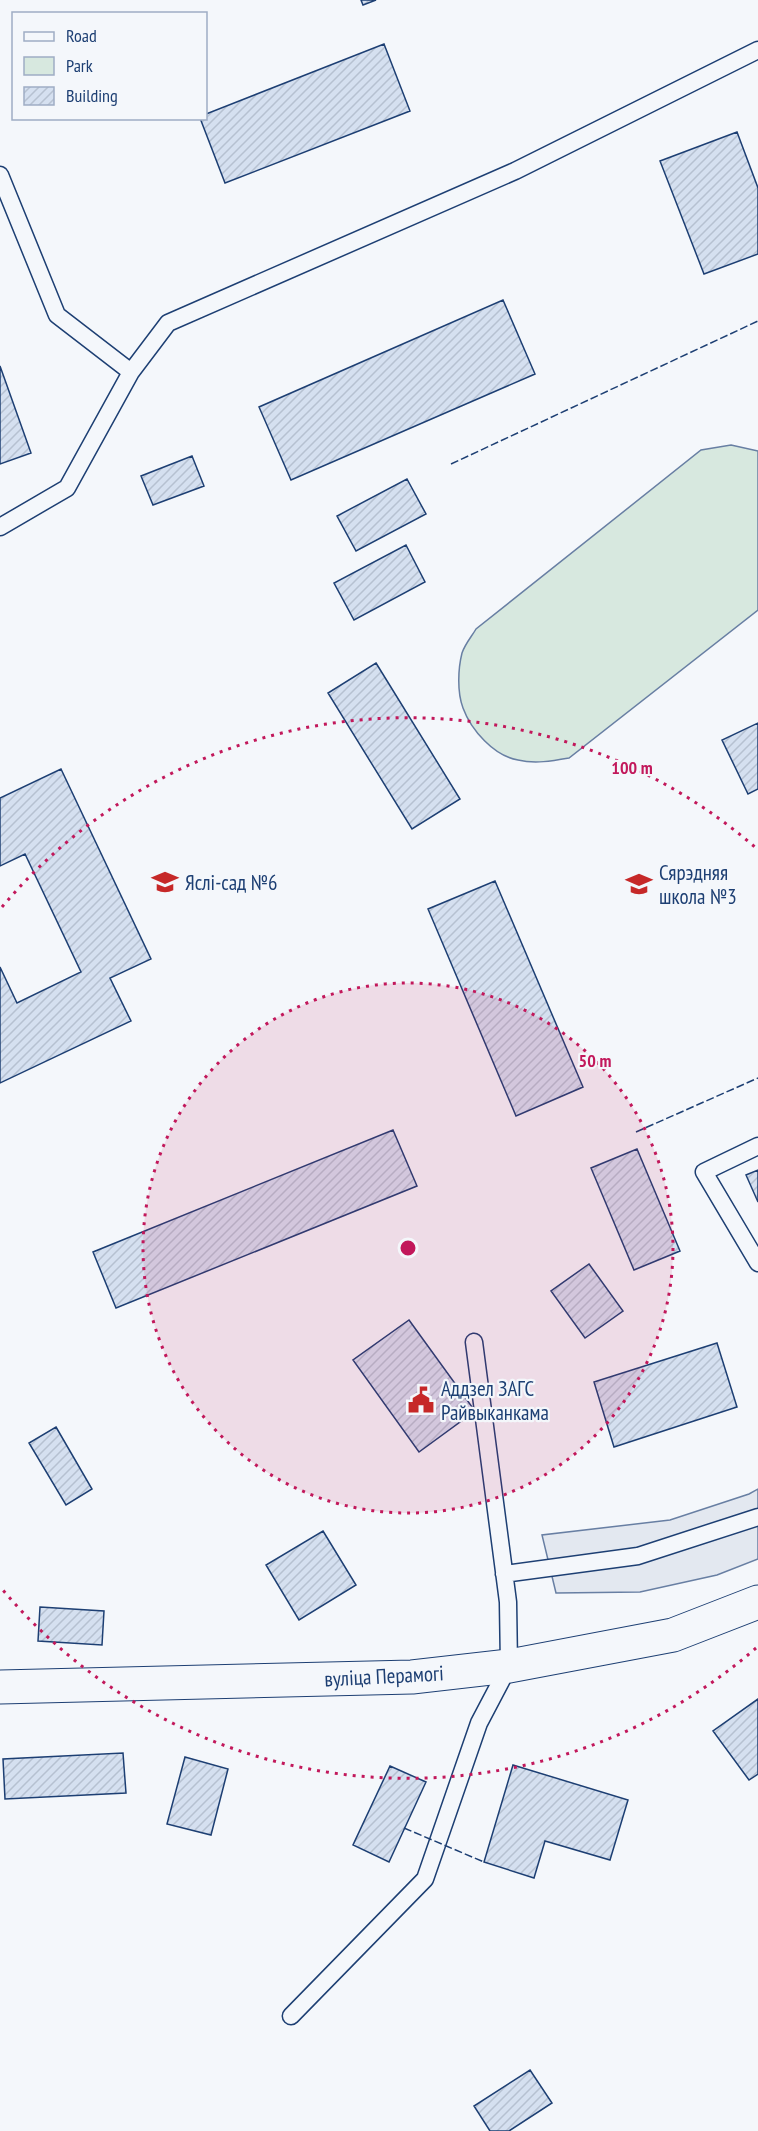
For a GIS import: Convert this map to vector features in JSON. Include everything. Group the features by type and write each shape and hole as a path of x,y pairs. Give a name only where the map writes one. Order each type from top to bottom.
{"main road":[{"name":"вуліца Перамогі","path":"0,1688 412,1677 509,1666 673,1635 758,1602"}],"lane":[{"path":"0,528 67,488 130,372 168,323 515,171 758,50"},
{"path":"0,175 57,315 130,372"},
{"path":"758,1146 704,1172 758,1263"},
{"path":"291,2016 425,1879 479,1723 509,1666 508,1602 474,1342"},
{"path":"504,1574 638,1556 758,1516"}],"green space":[{"path":"731,445 758,451 758,610 569,758 531,762 509,758 492,748 484,741 467,716 459,688 462,653 476,629 701,450"}],"shaded area":[{"path":"758,1489 758,1559 717,1575 640,1592 556,1593 542,1535 670,1520"}],"building":[{"path":"361,0 376,0 363,5"},
{"path":"384,44 410,111 225,183 201,120 207,120 207,114"},
{"path":"737,132 758,188 758,254 704,274 660,161"},
{"path":"503,300 535,374 291,480 259,407"},
{"path":"0,366 31,453 0,464"},
{"path":"192,456 204,486 153,505 141,476"},
{"path":"407,479 426,514 356,551 337,516"},
{"path":"406,545 425,582 354,620 334,583"},
{"path":"376,663 460,799 412,829 328,693"},
{"path":"758,723 758,789 748,794 722,740"},
{"path":"61,769 151,959 110,978 131,1021 0,1083 0,967 17,1003 81,972 25,854 0,866 0,798"},
{"path":"495,881 583,1087 516,1116 428,909"},
{"path":"393,1130 417,1186 116,1308 93,1252"},
{"path":"637,1149 680,1251 634,1270 591,1168"},
{"path":"758,1170 758,1202 746,1175"},
{"path":"589,1264 623,1311 585,1338 551,1291"},
{"path":"409,1320 475,1411 419,1452 353,1360"},
{"path":"717,1343 737,1407 614,1447 594,1382"},
{"path":"56,1427 92,1489 66,1505 29,1443"},
{"path":"323,1531 356,1585 299,1620 266,1565"},
{"path":"40,1607 104,1611 102,1645 38,1641"},
{"path":"758,1699 758,1774 749,1780 713,1731"},
{"path":"123,1753 126,1793 5,1799 3,1759"},
{"path":"185,1757 228,1769 211,1835 167,1824"},
{"path":"513,1765 628,1800 610,1860 545,1841 534,1878 484,1862"},
{"path":"390,1766 426,1782 389,1862 353,1845"},
{"path":"530,2070 552,2103 509,2131 490,2131 474,2106"}],"fence":[{"path":"451,464 758,321"},
{"path":"636,1132 758,1078"},
{"path":"404,1828 484,1862"}],"place":[{"name":"Яслі-сад №6","path":"165,882"},
{"name":"Сярэдняя школа №3","path":"639,884"},
{"name":"Аддзел ЗАГС Райвыканкама","path":"421,1400"}]}
